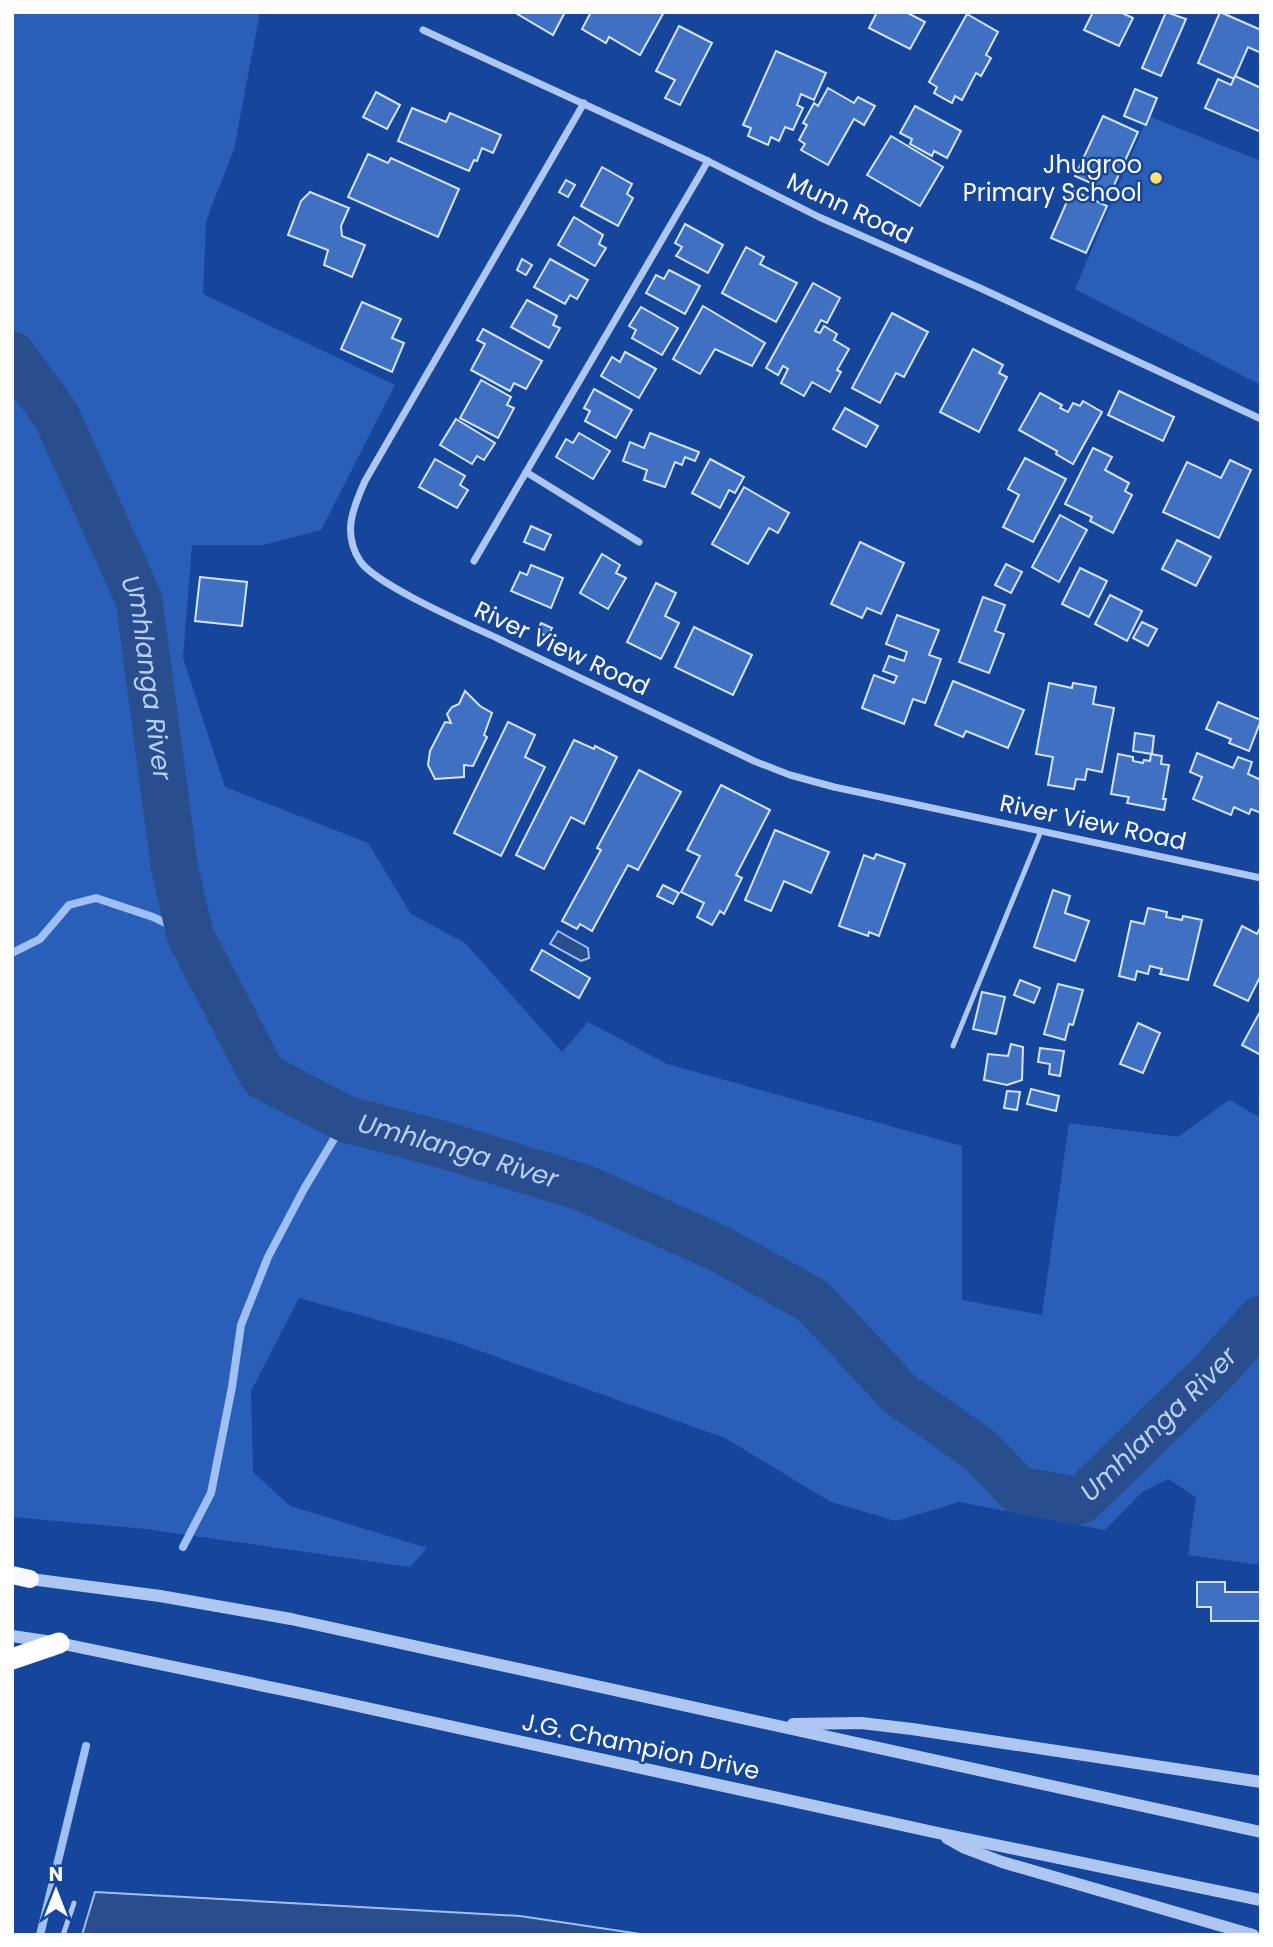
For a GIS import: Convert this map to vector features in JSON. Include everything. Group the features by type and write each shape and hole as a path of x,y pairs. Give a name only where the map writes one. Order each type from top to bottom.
{"highway":[{"path":"12,1659 59,1643"}],"street":[{"name":"Munn Road","path":"424,30 708,161 819,217 980,288 1261,419"},
{"name":"River View Road","path":"584,103 365,481 350,519 353,548 362,564 388,583 441,612 754,761 790,775 1261,878"},
{"path":"474,561 708,161"},
{"path":"526,472 639,542"},
{"name":"J.G. Champion Drive","path":"18,1577 160,1596 291,1619 1261,1832"},
{"name":"J.G. Champion Drive","path":"12,1636 59,1643 1261,1900"},
{"path":"775,1724 861,1723 1261,1782"},
{"path":"939,1833 965,1848 1002,1862 1253,1935"}],"lane":[{"path":"953,1046 1041,831"},
{"path":"63,1935 74,1903"}],"shaded area":[{"path":"12,12 260,12 234,149 206,221 203,294 395,385 321,530 263,545 192,545 183,658 225,787 368,843 411,914 465,943 562,1052 588,1022 667,1064 962,1146 962,1300 1042,1315 1069,1123 1178,1137 1229,1100 1261,1118 1261,1565 1188,1555 1196,1497 1168,1479 1142,1492 1105,1530 959,1502 896,1521 831,1502 725,1438 452,1341 299,1298 251,1391 253,1472 290,1506 427,1548 410,1567 146,1529 12,1517"},
{"path":"1148,116 1261,161 1261,385 1075,289"},
{"path":"558,931 588,948 589,958 581,961 550,944"},
{"path":"95,1892 520,1916 647,1935 82,1935"}],"building":[{"path":"514,12 565,12 553,35"},
{"path":"591,12 664,12 640,55 609,37 606,43 582,29"},
{"path":"877,12 906,12 925,22 910,49 869,28"},
{"path":"1093,12 1120,12 1133,18 1119,46 1084,30"},
{"path":"1166,12 1186,19 1161,76 1142,68"},
{"path":"1220,12 1261,30 1261,53 1248,47 1234,79 1198,63"},
{"path":"967,14 998,32 986,55 991,58 981,76 976,73 962,100 955,96 952,103 934,93 937,87 929,82"},
{"path":"679,26 712,43 680,105 665,98 675,80 656,71"},
{"path":"776,51 826,73 814,100 801,94 797,105 803,108 793,130 785,127 779,141 771,137 768,145 748,136 751,128 743,125"},
{"path":"1235,76 1261,88 1261,132 1205,108 1218,79 1231,85"},
{"path":"828,88 854,103 858,97 875,106 864,125 854,119 828,165 801,150 805,144 799,140 807,125 803,123 814,103 818,106"},
{"path":"1135,89 1157,98 1146,125 1124,116"},
{"path":"376,92 400,105 387,129 363,117"},
{"path":"915,106 961,131 947,158 934,151 932,156 910,144 912,139 900,133"},
{"path":"412,108 446,122 450,113 501,135 493,153 482,148 469,171 398,141"},
{"path":"1103,116 1138,132 1111,192 1075,176"},
{"path":"891,136 943,167 920,206 867,175"},
{"path":"368,154 388,163 391,158 459,189 438,237 348,197"},
{"path":"602,167 632,184 627,194 633,198 618,226 581,206"},
{"path":"566,180 575,185 568,197 559,192"},
{"path":"1072,190 1107,206 1086,253 1051,238"},
{"path":"310,192 349,208 341,226 342,236 365,245 352,277 324,265 328,250 288,235 301,201"},
{"path":"574,217 603,235 599,244 606,248 595,266 558,245"},
{"path":"685,224 723,245 708,273 676,256 682,247 675,243"},
{"path":"746,247 764,257 760,264 797,283 776,322 722,293"},
{"path":"522,259 532,265 526,275 517,270"},
{"path":"550,259 588,280 577,299 570,295 565,304 534,287"},
{"path":"669,270 700,286 685,314 646,293 656,275 664,279"},
{"path":"813,283 840,298 827,323 821,320 815,331 820,333 824,326 837,334 834,340 849,349 837,370 841,372 830,392 812,382 804,396 781,383 788,369 783,366 778,375 766,368"},
{"path":"527,300 557,316 553,325 560,328 549,348 511,327"},
{"path":"362,302 401,319 392,338 404,343 392,372 341,349"},
{"path":"703,306 765,343 752,366 715,349 700,374 673,359"},
{"path":"641,307 678,328 662,355 632,338 636,330 629,326"},
{"path":"892,313 928,332 904,377 896,373 880,403 852,388"},
{"path":"483,329 542,361 526,389 514,383 510,391 471,370 485,344 477,340"},
{"path":"973,349 1003,365 999,373 1007,377 979,432 940,412"},
{"path":"625,352 656,369 639,398 601,376 612,357 620,362"},
{"path":"481,380 511,397 507,405 514,408 498,438 460,418"},
{"path":"594,389 632,410 616,438 585,421 590,411 584,408"},
{"path":"1119,391 1174,417 1163,441 1108,415"},
{"path":"1040,393 1062,405 1060,408 1068,412 1073,403 1080,406 1083,401 1102,412 1073,464 1056,454 1057,451 1019,430"},
{"path":"845,408 878,426 866,447 833,429"},
{"path":"456,419 495,443 484,460 477,456 472,464 440,445"},
{"path":"579,433 610,451 593,479 556,457 566,439 573,443"},
{"path":"650,433 699,452 695,461 685,457 682,465 675,462 665,487 644,480 647,470 623,461 630,442 644,448"},
{"path":"1093,448 1112,457 1105,470 1129,483 1125,491 1132,495 1113,533 1090,521 1092,517 1065,504"},
{"path":"1025,458 1066,479 1033,542 1003,527 1019,495 1008,489"},
{"path":"435,459 465,476 460,485 468,490 457,508 419,487"},
{"path":"710,459 744,477 735,493 729,490 720,508 692,493"},
{"path":"1230,460 1251,470 1219,538 1163,512 1187,462 1221,478"},
{"path":"744,487 789,513 778,533 769,528 748,564 712,544"},
{"path":"1060,515 1087,530 1059,582 1032,567"},
{"path":"531,526 551,535 544,550 524,542"},
{"path":"1177,540 1211,557 1196,586 1162,569"},
{"path":"860,542 904,563 881,614 867,608 862,618 831,604"},
{"path":"602,554 620,565 616,573 626,578 608,609 580,593"},
{"path":"1006,564 1022,572 1011,593 995,585"},
{"path":"531,565 563,578 551,608 511,591 520,572 527,575"},
{"path":"1080,568 1107,581 1089,617 1062,604"},
{"path":"200,577 247,582 242,626 195,621"},
{"path":"656,583 676,593 665,616 679,623 661,659 627,642"},
{"path":"1110,595 1142,611 1127,641 1095,624"},
{"path":"983,597 1005,605 995,631 1004,634 989,673 959,662"},
{"path":"897,615 939,630 929,655 941,659 925,703 913,699 904,724 862,708 874,675 894,683 897,676 883,671 889,656 904,661 907,652 886,644"},
{"path":"1142,622 1157,629 1148,646 1133,638"},
{"path":"541,623 552,628 548,637 537,632"},
{"path":"694,627 752,655 733,695 675,667"},
{"path":"953,681 1024,710 1008,748 966,731 963,737 935,725"},
{"path":"1049,683 1072,688 1073,683 1096,687 1093,704 1114,708 1102,772 1087,769 1085,780 1076,779 1074,789 1048,785 1053,757 1036,754"},
{"path":"465,691 480,706 492,713 484,735 487,737 473,766 464,765 464,777 435,779 428,765 430,751 445,722 451,723 447,714 452,707 459,704"},
{"path":"1218,702 1261,720 1249,751 1229,743 1231,739 1206,729"},
{"path":"508,722 535,735 525,757 545,767 501,856 454,833"},
{"path":"1135,733 1154,736 1152,754 1133,751"},
{"path":"574,740 594,749 595,746 617,757 584,824 571,817 544,869 516,855"},
{"path":"1197,753 1233,768 1238,757 1252,762 1248,774 1261,780 1261,813 1251,809 1249,814 1234,807 1231,815 1193,799 1202,777 1190,772"},
{"path":"1118,754 1133,757 1133,761 1143,763 1144,760 1150,761 1151,754 1162,756 1161,764 1169,765 1163,799 1166,799 1164,810 1127,803 1129,797 1111,794"},
{"path":"639,770 681,792 638,870 628,865 592,931 580,924 577,929 562,921 601,850 597,848"},
{"path":"721,785 770,810 736,875 742,878 724,914 720,911 712,925 697,917 704,903 681,892 700,856 687,850"},
{"path":"775,830 829,852 811,893 784,881 771,911 745,900"},
{"path":"876,854 905,864 879,936 869,932 868,936 839,926 864,855 874,859"},
{"path":"663,885 679,893 673,904 657,896"},
{"path":"1053,890 1070,896 1065,913 1089,921 1075,961 1034,947"},
{"path":"1148,908 1167,912 1166,917 1182,920 1183,916 1202,920 1188,980 1160,974 1162,969 1150,966 1148,974 1137,971 1135,980 1119,976 1131,921 1144,924"},
{"path":"1242,926 1257,934 1261,926 1261,975 1248,1001 1214,985"},
{"path":"542,950 590,978 579,998 531,970"},
{"path":"1020,980 1040,988 1034,1003 1014,995"},
{"path":"1058,984 1083,990 1073,1025 1069,1024 1065,1040 1044,1034"},
{"path":"982,992 1005,997 996,1034 973,1029"},
{"path":"1261,1010 1261,1055 1242,1045"},
{"path":"1138,1023 1160,1033 1143,1073 1120,1064"},
{"path":"1011,1044 1023,1047 1022,1080 1007,1085 984,1080 988,1054 1008,1056"},
{"path":"1040,1048 1064,1051 1060,1076 1049,1074 1050,1064 1038,1062"},
{"path":"1031,1089 1059,1096 1056,1111 1027,1104"},
{"path":"1007,1091 1020,1092 1017,1110 1004,1108"},
{"path":"1197,1582 1225,1582 1225,1592 1261,1592 1261,1621 1211,1621 1211,1607 1197,1607"}],"waterway":[{"name":"Umhlanga River","path":"12,355 56,415 139,600 174,864 190,935 263,1076 346,1119 444,1145 584,1188 720,1249 813,1301 900,1394 980,1450 1018,1490 1080,1501 1214,1371 1261,1319"},
{"path":"12,953 40,939 69,905 96,898 153,917 190,935"},
{"path":"183,1547 211,1493 241,1325 268,1257 304,1189 346,1119"},
{"path":"40,1935 86,1746"}],"place":[{"name":"Jhugroo Primary School","path":"1156,178"}]}
